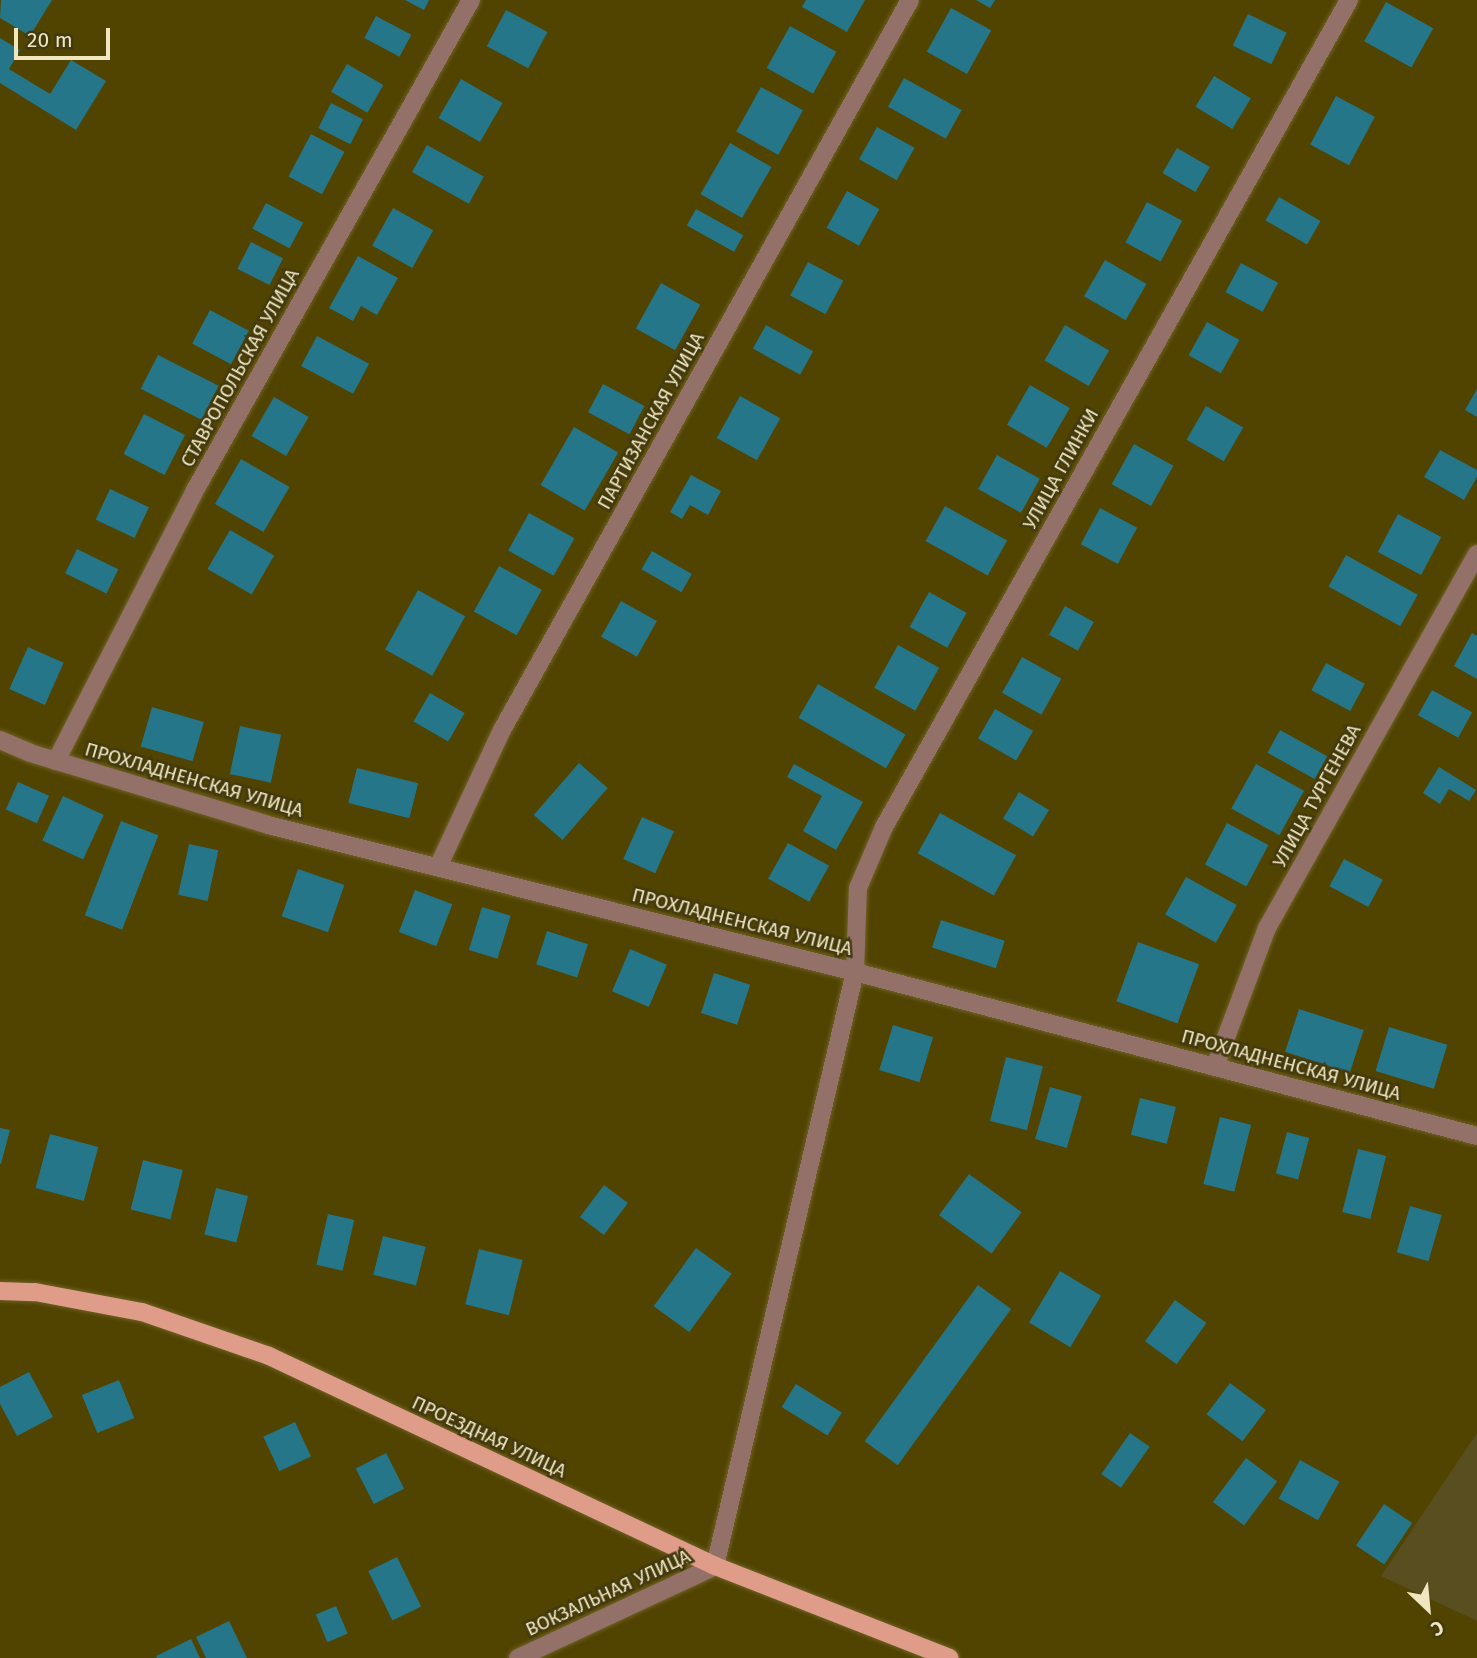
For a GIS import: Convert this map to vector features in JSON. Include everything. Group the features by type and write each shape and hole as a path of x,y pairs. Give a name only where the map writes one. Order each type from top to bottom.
{"main road":[{"name":"ПРОЕЗДНАЯ УЛИЦА","path":"0,1292 35,1292 142,1312 269,1356 715,1566 950,1658"}],"street":[{"name":"СТАВРОПОЛЬСКАЯ УЛИЦА","path":"56,761 194,492 471,0"},
{"name":"ПАРТИЗАНСКАЯ УЛИЦА","path":"438,867 502,730 910,0"},
{"name":"УЛИЦА ГЛИНКИ","path":"715,1566 855,972 858,888 884,827 1349,0"},
{"name":"УЛИЦА ТУРГЕНЕВА","path":"1214,1067 1267,928 1477,554"},
{"name":"ПРОХЛАДНЕНСКАЯ УЛИЦА","path":"0,740 56,761 268,825 855,972 1477,1136"},
{"name":"ВОКЗАЛЬНАЯ УЛИЦА","path":"519,1658 715,1566"}],"shaded area":[{"path":"1477,1433 1477,1621 1381,1576"}],"building":[{"path":"1,0 52,0 30,36 0,18"},
{"path":"405,0 429,0 424,10"},
{"path":"806,0 865,0 847,32 802,7"},
{"path":"976,0 995,0 990,8"},
{"path":"1386,2 1433,28 1411,68 1364,41"},
{"path":"951,8 991,30 967,74 927,52"},
{"path":"506,10 547,32 528,68 487,46"},
{"path":"1248,14 1287,33 1271,64 1233,45"},
{"path":"376,16 411,35 400,57 364,38"},
{"path":"790,26 836,52 813,94 767,68"},
{"path":"0,38 20,50 9,69 50,94 71,60 106,81 76,130 0,83"},
{"path":"347,64 383,85 367,113 331,92"},
{"path":"1214,76 1251,98 1232,129 1195,107"},
{"path":"904,78 962,110 946,139 888,107"},
{"path":"461,79 503,103 480,142 438,118"},
{"path":"761,87 803,110 778,155 736,132"},
{"path":"1336,96 1375,117 1349,165 1310,145"},
{"path":"331,103 363,119 350,144 318,128"},
{"path":"877,127 915,148 897,180 859,159"},
{"path":"311,134 345,152 322,194 288,176"},
{"path":"730,143 772,167 742,218 700,194"},
{"path":"427,145 484,177 469,204 412,172"},
{"path":"1177,148 1210,167 1195,192 1162,173"},
{"path":"847,191 879,209 859,246 827,228"},
{"path":"1279,197 1321,221 1307,244 1266,220"},
{"path":"1147,202 1182,221 1161,261 1125,243"},
{"path":"266,203 303,223 289,248 252,229"},
{"path":"393,208 433,230 412,268 372,246"},
{"path":"696,209 743,235 734,252 687,226"},
{"path":"251,242 283,258 269,285 237,269"},
{"path":"358,256 398,278 377,315 361,306 353,321 329,308"},
{"path":"1105,260 1147,284 1126,320 1084,296"},
{"path":"808,262 843,281 825,314 790,296"},
{"path":"1241,263 1278,283 1263,312 1226,292"},
{"path":"661,283 700,305 675,350 636,328"},
{"path":"210,310 249,331 231,364 192,344"},
{"path":"1207,322 1239,340 1221,373 1189,355"},
{"path":"766,325 813,351 800,375 753,349"},
{"path":"1065,325 1109,350 1089,386 1044,361"},
{"path":"317,336 369,364 353,394 301,366"},
{"path":"158,355 219,386 201,420 141,389"},
{"path":"603,384 644,406 629,434 588,412"},
{"path":"1030,385 1070,408 1047,448 1007,425"},
{"path":"1477,389 1477,417 1465,410"},
{"path":"740,396 780,418 757,460 717,438"},
{"path":"274,397 309,417 286,456 252,436"},
{"path":"1206,406 1243,428 1224,461 1186,440"},
{"path":"144,414 185,435 165,475 124,454"},
{"path":"574,427 618,452 585,511 540,485"},
{"path":"1134,444 1173,466 1151,506 1112,484"},
{"path":"1440,450 1477,470 1477,477 1464,500 1424,477"},
{"path":"997,455 1040,479 1021,513 978,489"},
{"path":"241,459 289,487 263,532 215,504"},
{"path":"691,475 721,491 708,515 690,505 682,519 670,512"},
{"path":"110,489 149,507 135,538 96,520"},
{"path":"945,506 1007,540 988,575 926,541"},
{"path":"1100,508 1137,528 1118,564 1081,544"},
{"path":"529,513 574,538 554,576 508,551"},
{"path":"1398,514 1441,537 1421,575 1378,552"},
{"path":"230,530 274,556 252,594 208,569"},
{"path":"77,549 118,569 107,593 65,573"},
{"path":"652,551 692,574 681,592 642,569"},
{"path":"1346,555 1418,595 1400,626 1329,586"},
{"path":"499,566 542,590 517,635 474,611"},
{"path":"418,590 465,616 432,676 385,649"},
{"path":"929,592 967,613 947,648 910,627"},
{"path":"621,601 657,621 637,657 601,637"},
{"path":"1065,606 1094,622 1078,651 1049,635"},
{"path":"1472,633 1477,636 1477,679 1454,666"},
{"path":"898,645 939,668 915,711 874,688"},
{"path":"28,647 64,663 45,705 9,689"},
{"path":"1022,657 1061,679 1041,715 1002,693"},
{"path":"1326,663 1365,684 1350,711 1311,690"},
{"path":"818,684 905,734 886,768 798,718"},
{"path":"1432,690 1472,712 1458,738 1418,715"},
{"path":"430,693 465,713 448,742 414,722"},
{"path":"152,707 204,722 193,761 141,746"},
{"path":"995,709 1033,731 1016,760 978,738"},
{"path":"240,726 281,735 271,783 230,774"},
{"path":"1280,730 1327,756 1315,779 1267,753"},
{"path":"579,763 608,788 562,840 534,815"},
{"path":"794,764 863,802 836,850 803,831 822,796 787,777"},
{"path":"1256,764 1304,791 1279,835 1231,809"},
{"path":"1439,767 1476,790 1469,801 1449,789 1440,804 1423,793"},
{"path":"357,768 418,783 409,818 348,803"},
{"path":"18,782 49,796 37,823 6,809"},
{"path":"1019,792 1049,810 1033,837 1003,819"},
{"path":"63,796 104,815 83,859 42,840"},
{"path":"940,813 1016,855 994,895 918,853"},
{"path":"642,817 674,831 655,873 623,859"},
{"path":"121,821 158,835 122,930 85,915"},
{"path":"1227,823 1268,845 1246,887 1205,864"},
{"path":"788,843 829,866 809,902 768,879"},
{"path":"189,844 218,850 208,901 178,895"},
{"path":"1344,859 1383,880 1368,907 1329,886"},
{"path":"298,869 344,885 328,932 282,916"},
{"path":"1186,877 1237,905 1216,943 1165,915"},
{"path":"415,890 452,904 436,946 399,932"},
{"path":"482,907 511,916 498,959 469,950"},
{"path":"941,920 1005,941 996,968 932,948"},
{"path":"547,931 588,944 577,978 536,964"},
{"path":"1138,942 1199,964 1178,1023 1116,1001"},
{"path":"630,949 667,965 649,1007 612,991"},
{"path":"714,973 750,985 737,1025 701,1013"},
{"path":"1299,1009 1364,1030 1350,1073 1285,1052"},
{"path":"893,1025 933,1037 919,1082 879,1070"},
{"path":"1389,1027 1447,1045 1434,1089 1376,1071"},
{"path":"1006,1057 1043,1066 1027,1130 990,1121"},
{"path":"1050,1087 1082,1096 1067,1148 1035,1139"},
{"path":"1140,1098 1176,1107 1167,1144 1131,1135"},
{"path":"1220,1117 1251,1125 1234,1192 1203,1184"},
{"path":"0,1128 10,1130 1,1164 0,1164"},
{"path":"1287,1132 1309,1138 1298,1179 1276,1174"},
{"path":"50,1134 98,1147 84,1201 36,1188"},
{"path":"1358,1149 1386,1156 1370,1219 1342,1212"},
{"path":"143,1160 183,1170 170,1219 131,1209"},
{"path":"969,1174 1022,1212 992,1253 939,1215"},
{"path":"604,1185 628,1203 604,1235 580,1217"},
{"path":"216,1188 248,1196 236,1243 204,1235"},
{"path":"1410,1206 1442,1215 1428,1261 1397,1252"},
{"path":"328,1214 354,1220 343,1271 316,1265"},
{"path":"383,1236 426,1247 416,1285 373,1275"},
{"path":"696,1248 732,1274 689,1332 654,1306"},
{"path":"479,1249 523,1260 509,1315 465,1304"},
{"path":"1060,1271 1101,1296 1070,1347 1029,1322"},
{"path":"978,1285 1011,1309 898,1465 865,1441"},
{"path":"1175,1300 1207,1323 1177,1364 1145,1341"},
{"path":"29,1372 53,1417 17,1436 0,1404 0,1387"},
{"path":"119,1380 134,1418 97,1433 82,1395"},
{"path":"1230,1383 1266,1410 1242,1441 1207,1414"},
{"path":"796,1384 842,1413 827,1436 782,1407"},
{"path":"295,1422 311,1456 279,1471 263,1437"},
{"path":"1130,1433 1150,1447 1121,1488 1101,1474"},
{"path":"386,1453 404,1489 374,1504 356,1468"},
{"path":"1246,1458 1277,1481 1244,1525 1213,1502"},
{"path":"1300,1460 1339,1482 1318,1520 1279,1498"},
{"path":"1384,1504 1412,1523 1384,1564 1356,1545"},
{"path":"397,1557 421,1606 392,1620 368,1571"},
{"path":"336,1606 348,1634 327,1642 316,1615"},
{"path":"229,1621 247,1658 206,1658 196,1637"},
{"path":"191,1639 200,1658 157,1658 156,1656"}]}
